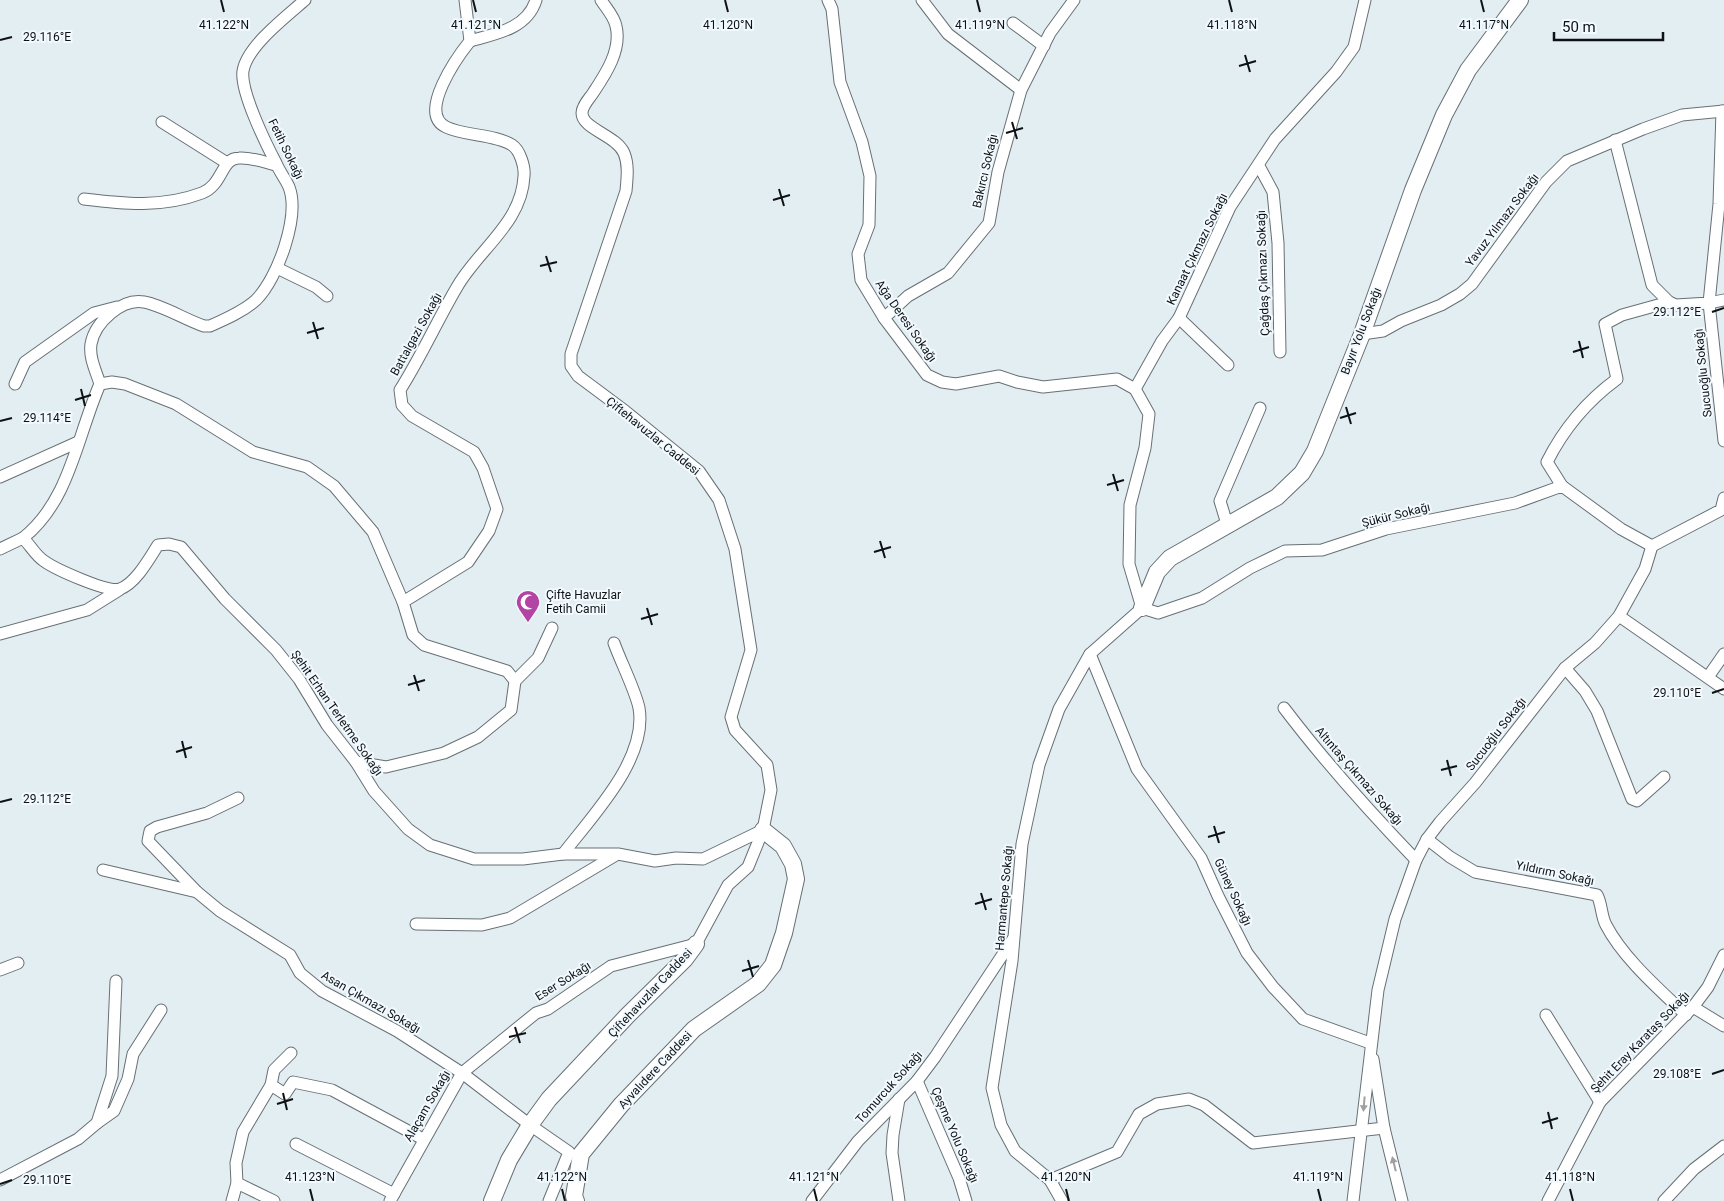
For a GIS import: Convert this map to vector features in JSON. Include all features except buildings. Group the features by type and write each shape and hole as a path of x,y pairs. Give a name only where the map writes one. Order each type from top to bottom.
{"street":[{"name":"Fetih Sokağı","path":"15,384 25,362 94,313 132,302 144,302 204,326 210,326 243,310 256,300 277,268 287,236 292,195 276,165 251,106 243,83 243,70 258,44 305,0"},
{"path":"465,0 470,41 521,23 530,14 536,0"},
{"name":"Çiftehavuzlar Caddesi","path":"492,1201 509,1160 530,1125 549,1099 627,1016 685,959 696,944 728,885 748,867 763,830 771,790 771,777 767,765 735,730 731,717 750,650 735,550 720,500 699,471 578,376 571,366 570,354 626,191 628,171 624,153 609,136 585,123 582,117 582,109 609,69 617,35 616,26 600,0"},
{"name":"Ağa Deresi Sokağı","path":"828,0 832,9 840,82 862,142 870,176 869,225 858,254 861,280 884,318 926,375 942,382 956,384 999,376 1043,387 1117,379 1135,389"},
{"path":"922,0 948,34 1021,90"},
{"name":"Bakırcı Sokağı","path":"884,318 908,296 948,273 989,223 996,180 1021,90 1044,46 1074,0"},
{"name":"Kanaat Çıkmazı Sokağı","path":"1135,389 1162,341 1179,318 1230,207 1259,166 1275,139 1336,72 1354,46 1365,0"},
{"name":"Bayır Yolu Sokağı","path":"1142,608 1156,572 1170,558 1277,497 1302,473 1315,452 1362,334 1413,190 1444,115 1468,70 1520,0"},
{"path":"1013,23 1044,46"},
{"name":"Battalgazi Sokağı","path":"404,602 468,562 490,531 497,509 483,468 474,452 412,416 402,405 400,390 417,364 458,286 502,230 522,188 524,174 520,157 512,145 444,127 437,117 436,105 444,79 470,41"},
{"name":"Yavuz Yılmazı Sokağı","path":"1362,334 1383,331 1460,294 1472,284 1546,182 1567,161 1615,140 1682,115 1723,111"},
{"name":"Sucuoğlu Sokağı","path":"1723,111 1719,204 1709,303 1721,391 1724,441"},
{"path":"162,122 226,163"},
{"path":"1615,140 1652,285 1669,302 1676,305 1724,300"},
{"path":"84,199 138,205 200,194 211,189 219,181 226,163 237,157 276,165"},
{"name":"Çağdaş Çıkmazı Sokağı","path":"1259,166 1273,192 1278,243 1280,352"},
{"path":"277,268 316,287 327,296"},
{"path":"1669,302 1622,315 1605,324 1617,379 1594,396 1558,440 1547,462 1562,486 1621,529 1652,546 1723,510 1724,498"},
{"path":"0,548 23,538 34,530 57,496 77,455 78,442 100,384 92,359 91,344 94,334 117,307"},
{"path":"1179,318 1228,366"},
{"path":"100,384 112,382 125,384 176,404 253,452 307,467 334,486 373,532 404,602 413,635 424,645 507,671 515,682"},
{"path":"1135,389 1148,414 1145,448 1130,505 1129,564 1142,608"},
{"path":"1227,524 1220,501 1260,408"},
{"path":"0,477 78,442"},
{"name":"Şükür Sokağı","path":"1142,608 1158,613 1202,598 1250,568 1285,551 1322,550 1386,530 1515,503 1562,486"},
{"path":"23,538 43,561 106,588 119,590"},
{"name":"Şehit Erhan Terletme Sokağı","path":"119,590 129,583 148,561 158,545 169,544 181,547 225,599 276,650 299,679 327,725 356,762 374,791 408,829 430,845 474,859 523,859 563,854 618,854 655,861 676,858 703,859 763,830"},
{"name":"Sucuoğlu Sokağı","path":"1353,1201 1362,1132 1370,1043 1378,990 1391,937 1416,860 1427,839 1475,783 1565,668 1596,643 1620,616 1645,568 1652,546"},
{"path":"0,634 87,610 119,590"},
{"name":"Harmantepe Sokağı","path":"1062,1201 1050,1180 1015,1151 1001,1124 992,1088 1014,937 1022,844 1039,765 1059,708 1090,654 1142,608"},
{"path":"1620,616 1724,689"},
{"path":"356,762 386,767 444,753 478,737 511,710 515,682 538,658 552,628"},
{"path":"563,854 619,781 634,751 640,709 614,643"},
{"name":"Güney Sokağı","path":"1090,654 1138,769 1202,858 1218,896 1248,953 1273,987 1303,1019 1370,1043"},
{"path":"1708,677 1724,654"},
{"path":"1565,668 1585,691 1597,711 1632,799 1637,800 1664,777"},
{"name":"Altıntaş Çıkmazı Sokağı","path":"1284,708 1309,742 1374,816 1416,860"},
{"name":"Asan Çıkmazı Sokağı","path":"238,798 207,813 170,822 150,831 148,841 197,892 220,911 290,955 300,973 322,990 397,1032 462,1074"},
{"name":"Ayvalıdere Caddesi","path":"576,1201 574,1196 575,1153 694,1029 758,984 773,965 784,933 796,879 793,864 784,846 763,830"},
{"name":"Yıldırım Sokağı","path":"1427,839 1450,857 1476,872 1597,895 1605,923 1614,938 1653,984 1690,1011"},
{"path":"416,924 482,925 510,918 618,854"},
{"path":"103,870 197,892"},
{"name":"Tomurcuk Sokağı","path":"812,1201 858,1141 917,1081 966,1011 1014,937"},
{"name":"Eser Sokağı","path":"462,1074 536,1013 548,1008 611,966 696,944"},
{"name":"Şehit Eray Karataş Sokağı","path":"1548,1201 1600,1102 1690,1011 1708,987 1724,955"},
{"path":"0,970 18,963"},
{"path":"97,1123 112,1076 116,981"},
{"path":"0,1180 78,1139 114,1111 128,1079 133,1054 161,1010"},
{"path":"1690,1011 1724,1026"},
{"path":"1546,1015 1600,1102"},
{"name":"Sucuoğlu Sokağı","path":"1370,1043 1384,1128 1402,1201"},
{"path":"232,1201 237,1183 236,1163 242,1132 271,1085 274,1070 291,1053"},
{"name":"Alaçam Sokağı","path":"392,1197 423,1139 462,1074 530,1125 575,1153"},
{"name":"Çeşme Yolu Sokağı","path":"917,1081 959,1178 966,1201"},
{"path":"271,1085 285,1094 293,1082 332,1090 423,1139"},
{"path":"899,1098 892,1144 899,1201"},
{"path":"1050,1180 1117,1152 1129,1130 1146,1109 1189,1099 1204,1105 1253,1143 1384,1128"},
{"path":"296,1144 392,1197"},
{"path":"1664,1201 1694,1169 1724,1146"},
{"path":"549,1201 575,1153"},
{"path":"237,1183 274,1201"}],"place":[{"name":"Çifte Havuzlar Fetih Camii","path":"528,623"}]}
